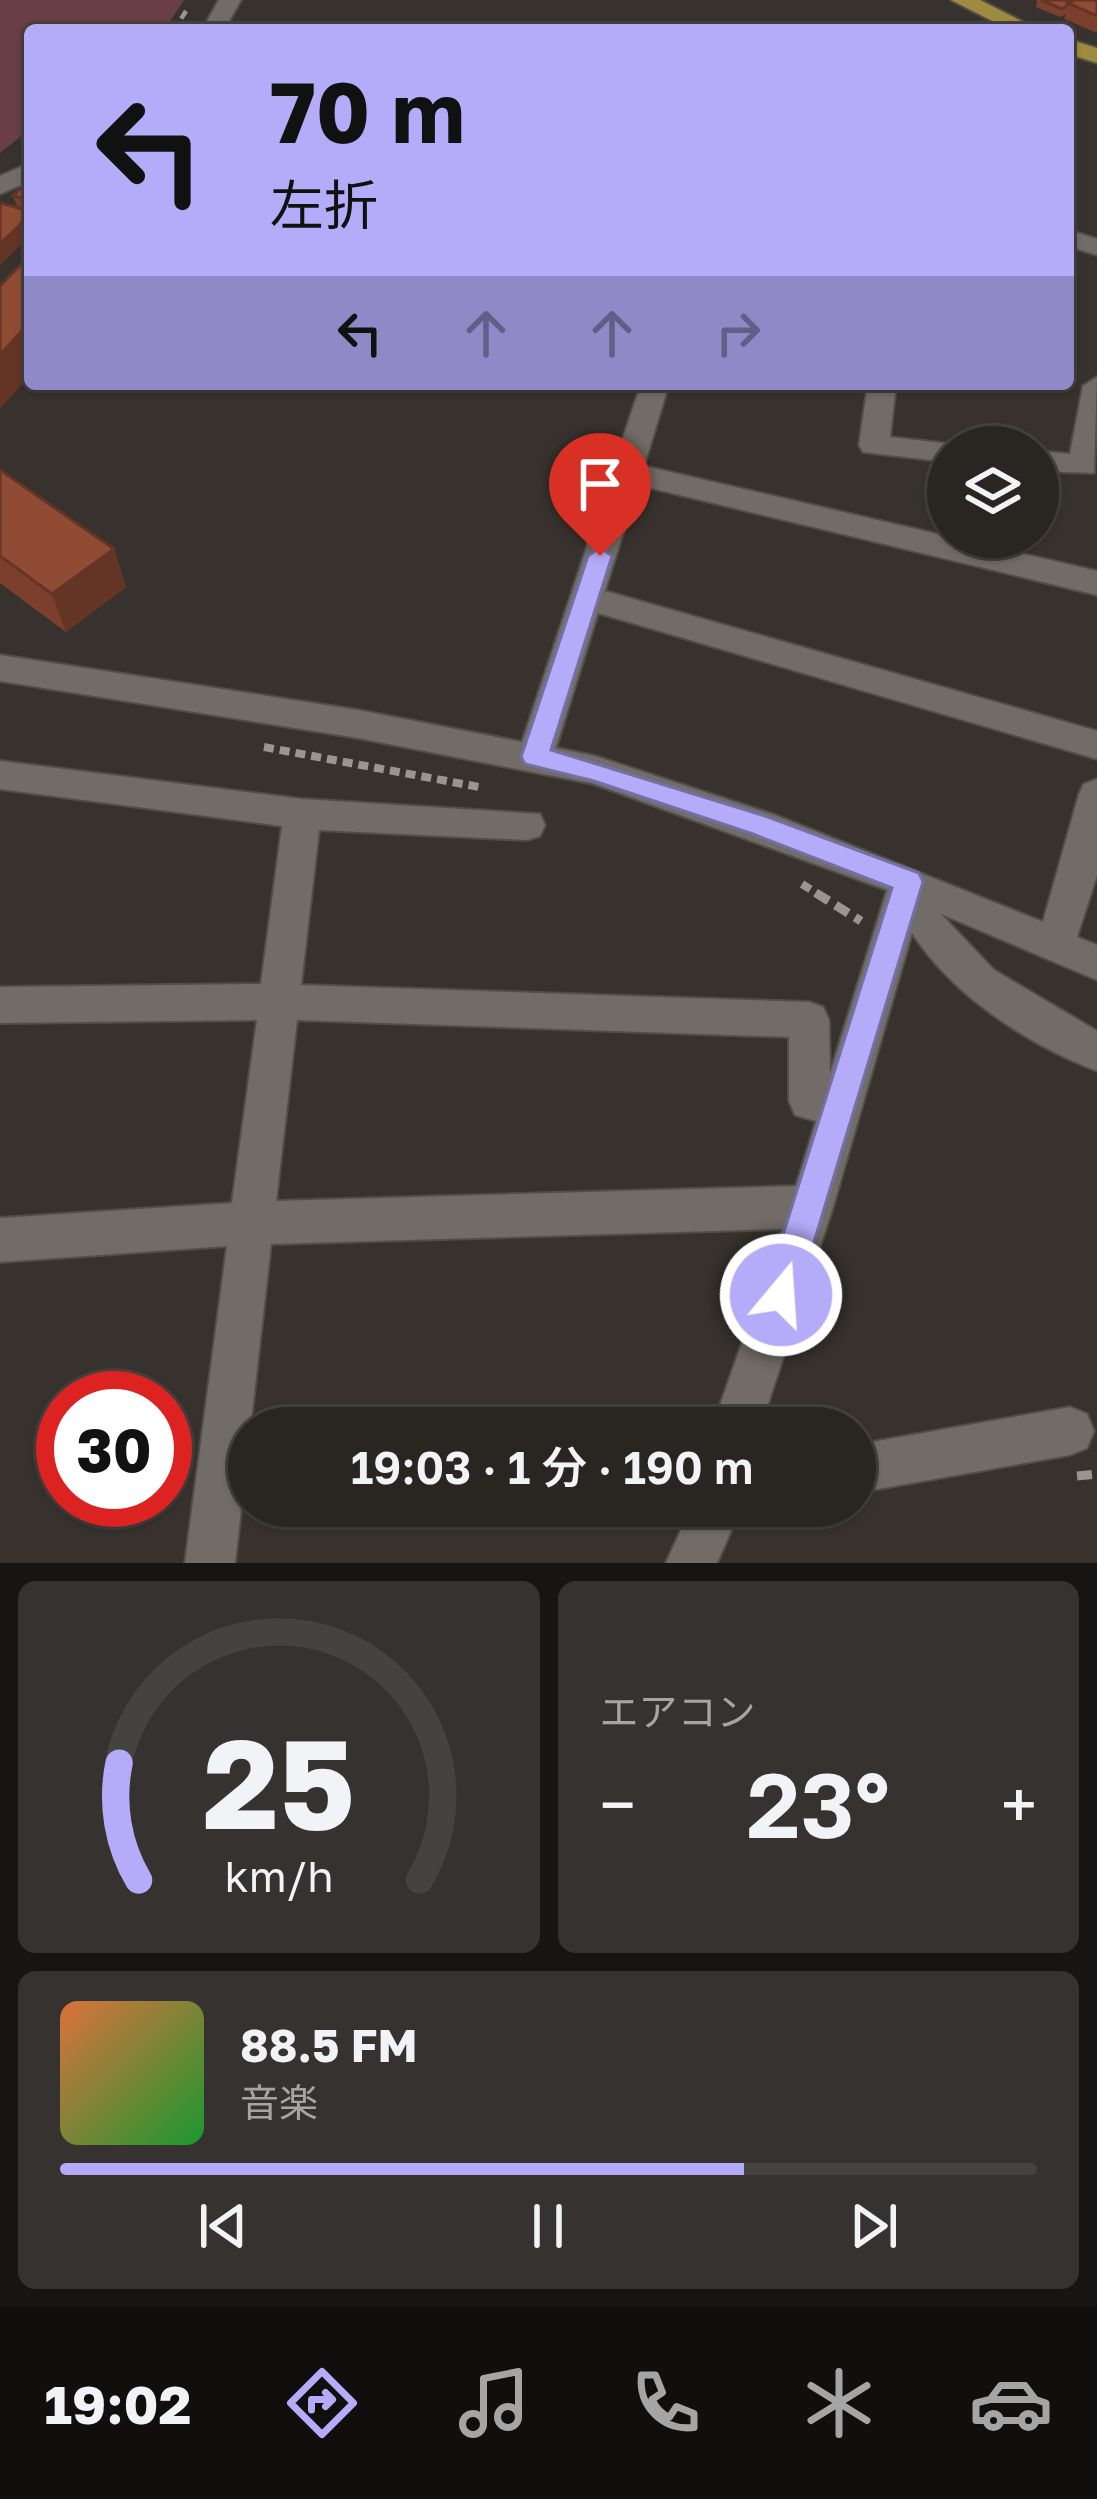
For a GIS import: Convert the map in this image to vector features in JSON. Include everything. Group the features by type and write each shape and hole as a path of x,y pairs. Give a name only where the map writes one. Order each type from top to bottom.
{"main road":[{"path":"962,0 1015,24"}],"street":[{"path":"1059,464 1090,468 1097,386"},
{"path":"535,757 653,390"},
{"path":"881,390 874,445 927,450"},
{"path":"627,472 1097,584"},
{"path":"586,598 1097,745"},
{"path":"0,668 595,770 908,882 1097,963"},
{"path":"0,775 302,814 526,825"},
{"path":"1054,945 1080,869 1097,794"},
{"path":"211,1563 302,814"},
{"path":"908,882 928,928 964,966 1023,1012 1097,1052"},
{"path":"743,1407 811,1207 908,882"},
{"path":"0,1005 280,1001 809,1020 810,1101 840,1106"},
{"path":"0,1240 255,1223 811,1207"},
{"path":"876,1465 1070,1431"},
{"path":"691,1563 714,1527"}],"shaded area":[{"path":"0,0 184,0 168,24 24,24 24,134 0,153"}],"building":[{"path":"1041,0 1074,0 1062,9"},
{"path":"1097,0 1097,16 1068,3"},
{"path":"0,203 24,209 24,221 0,244"},
{"path":"24,261 24,329 0,355 0,286"},
{"path":"0,470 114,549 52,594 0,556"}],"route":[{"path":"600,556 535,757 595,770 908,882 781,1295"}]}
